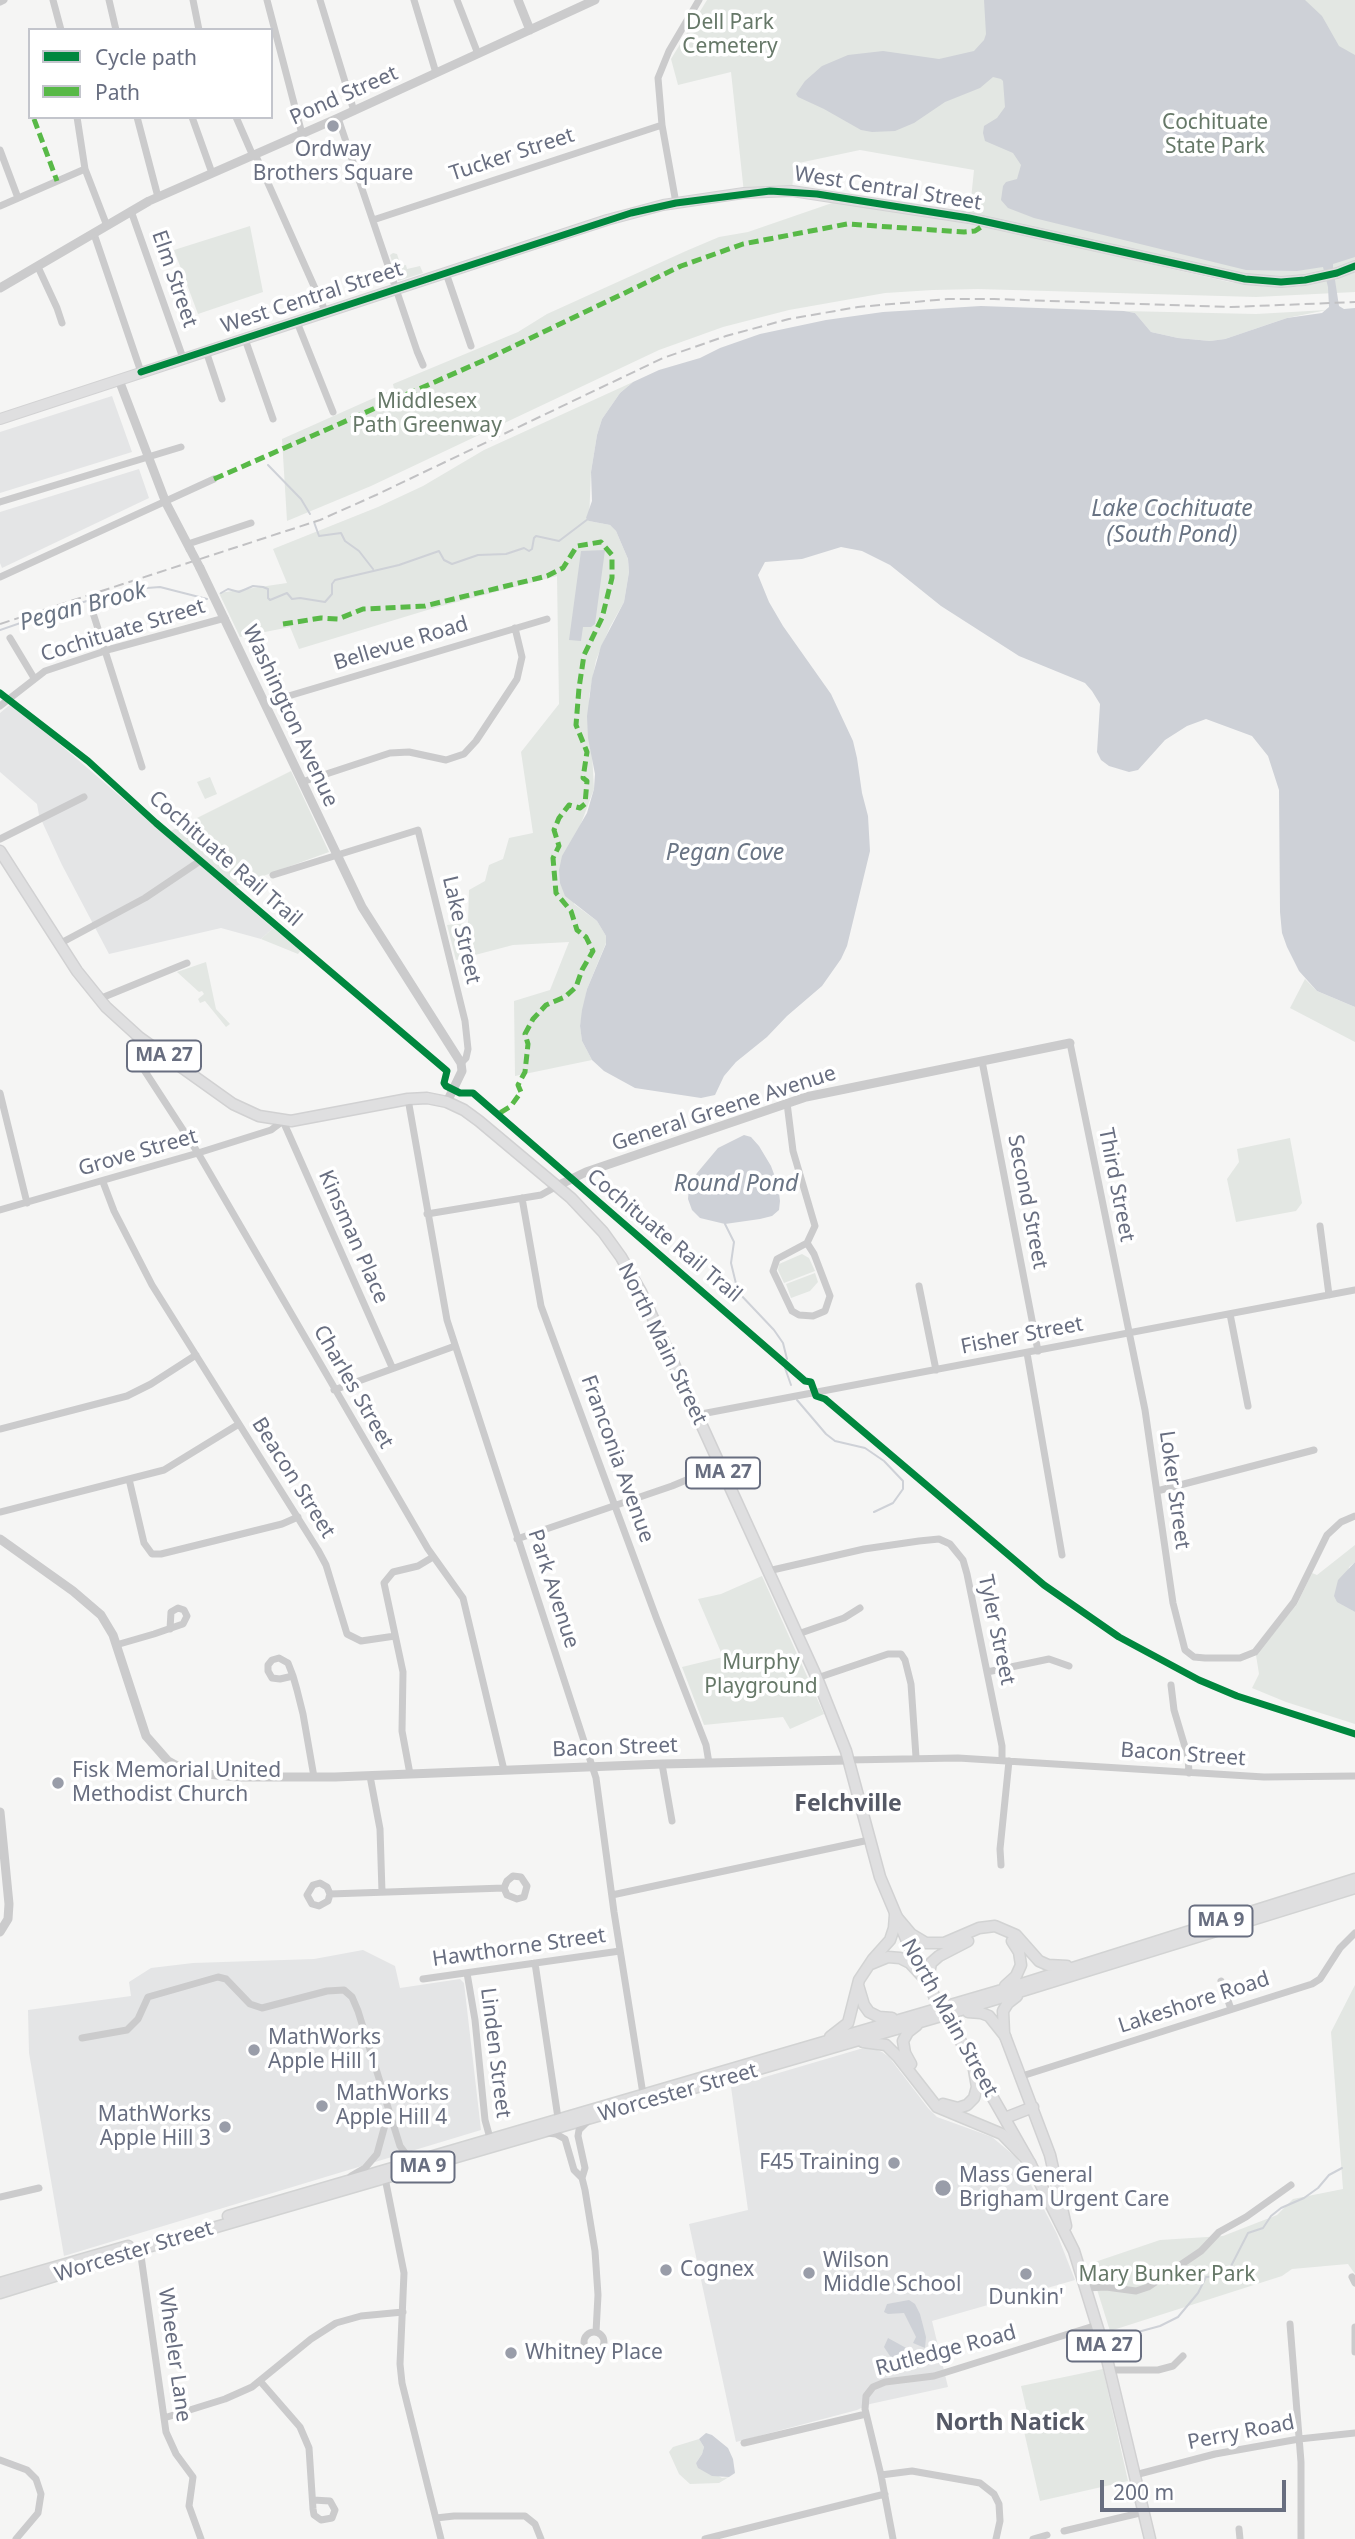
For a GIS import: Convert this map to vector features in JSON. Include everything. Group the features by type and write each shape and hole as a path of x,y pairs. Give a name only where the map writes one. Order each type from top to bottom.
{"main road":[{"name":"West Central Street","path":"0,419 607,220 676,203 744,193 792,191 969,218 1245,279 1281,282 1324,276 1355,266"},
{"name":"North Main Street","path":"0,852 59,944 99,999 139,1037 193,1077 242,1109 283,1121 315,1118 408,1099 427,1098 447,1102 474,1116 557,1186 603,1232 628,1268 817,1678 848,1760 869,1840 895,1915 924,1978 1005,2118 1068,2237 1110,2370 1150,2539"},
{"name":"Worcester Street","path":"0,2283 988,1994 1355,1879"},
{"name":"Worcester Street","path":"0,2293 140,2249 924,2021 1355,1888"},
{"path":"895,1915 911,1934 926,1943 944,1943 979,1928 995,1926 1011,1932 1030,1954 1043,1963 1059,1966 1087,1963"},
{"path":"820,2043 848,2023 858,1983 868,1966 890,1940 895,1915"},
{"path":"934,1996 928,1973 933,1960 975,1937 990,1933 1011,1941 1021,1960 1019,1972 1013,1980 988,1994"},
{"path":"868,1966 888,1957 900,1958 910,1963 924,1978"},
{"path":"858,1983 864,2005 870,2012 879,2017 906,2018"},
{"path":"1005,2036 1002,2018 1006,2006 1029,1989"},
{"path":"947,2014 984,2014 993,2019 1005,2036"},
{"path":"924,2021 908,2032 903,2040 903,2049 943,2104 958,2108 967,2105 974,2098 977,2081 973,2064"},
{"name":"North Main Street","path":"1005,2036 1050,2155 1068,2237"},
{"path":"846,2044 866,2042 886,2045 937,2107 1002,2134 1030,2163"},
{"path":"1005,2118 1033,2107"}],"street":[{"path":"54,0 61,28"},
{"path":"109,0 116,28"},
{"path":"192,0 199,28"},
{"path":"267,0 302,134"},
{"path":"320,0 354,111"},
{"path":"414,0 436,73"},
{"path":"457,0 478,54"},
{"path":"518,0 530,30"},
{"name":"Pond Street","path":"0,288 158,197 478,54 580,3 595,0"},
{"path":"676,203 662,125 658,78 669,51 699,0"},
{"path":"338,118 423,365"},
{"path":"77,119 85,169 107,226"},
{"path":"138,119 158,197"},
{"path":"193,119 212,173"},
{"path":"237,119 326,313"},
{"name":"Tucker Street","path":"373,220 662,125"},
{"path":"0,150 18,198"},
{"path":"0,206 85,169"},
{"name":"Elm Street","path":"131,211 183,358"},
{"path":"94,234 141,372"},
{"path":"37,267 62,323"},
{"path":"446,273 471,346"},
{"path":"297,322 333,412"},
{"path":"244,339 273,419"},
{"path":"206,351 222,399"},
{"name":"Washington Avenue","path":"119,380 166,503 225,618 337,855 372,924 455,1053"},
{"path":"0,502 181,447"},
{"path":"0,577 215,480"},
{"path":"189,547 251,523"},
{"path":"93,613 142,767"},
{"name":"Cochituate Street","path":"2,704 45,671 105,651 225,618"},
{"name":"Bellevue Road","path":"265,704 547,620"},
{"path":"302,782 390,753 409,752 446,760 464,754 476,741 517,678 522,657 515,628"},
{"path":"10,638 34,678"},
{"path":"0,839 84,797"},
{"name":"Lake Street","path":"337,855 418,830 463,1013 467,1040 467,1055 461,1063 462,1071 447,1102"},
{"path":"273,874 337,855"},
{"path":"59,944 145,898 200,861"},
{"path":"99,999 187,963"},
{"name":"Charles Street","path":"139,1037 135,1049 137,1059 198,1153 334,1390 433,1556 466,1605 504,1770"},
{"path":"461,1063 455,1053 463,1048 467,1040"},
{"name":"General Greene Avenue","path":"557,1186 586,1172 787,1102 1070,1043"},
{"name":"Third Street","path":"1070,1043 1128,1334"},
{"name":"Second Street","path":"982,1061 1038,1350"},
{"path":"0,1093 27,1203"},
{"name":"Park Avenue","path":"408,1099 442,1301 517,1539 593,1766 643,2094"},
{"path":"787,1102 793,1150 816,1222 807,1243 777,1259 773,1271 792,1311 799,1315 813,1316 825,1311 830,1296 807,1243"},
{"name":"Grove Street","path":"0,1210 198,1153 271,1130 283,1121"},
{"name":"Kinsman Place","path":"283,1121 392,1367"},
{"name":"Beacon Street","path":"103,1182 139,1262 326,1565 347,1634 361,1641 395,1636"},
{"path":"427,1214 541,1195 557,1186"},
{"name":"Franconia Avenue","path":"522,1198 539,1298 706,1745 709,1763"},
{"path":"1320,1226 1329,1295"},
{"path":"919,1286 936,1370"},
{"name":"Fisher Street","path":"696,1415 1355,1290"},
{"path":"1230,1314 1248,1406"},
{"name":"Loker Street","path":"1128,1334 1146,1420 1173,1603 1180,1638 1186,1652 1197,1657 1218,1658 1244,1657 1255,1652 1294,1602 1327,1535 1336,1526 1355,1516"},
{"path":"334,1390 455,1346"},
{"path":"1027,1353 1062,1555"},
{"path":"0,1429 127,1396 196,1355"},
{"path":"0,1512 171,1467 239,1424"},
{"path":"1157,1491 1314,1450"},
{"path":"517,1539 679,1483 719,1466"},
{"path":"130,1479 144,1543 152,1554 282,1524 298,1517"},
{"name":"Bacon Street","path":"0,1539 96,1609 108,1625 116,1645 142,1729 156,1750 175,1766 195,1773 225,1777 370,1776 593,1766 916,1757 1273,1778 1355,1776"},
{"name":"Tyler Street","path":"768,1571 864,1549 931,1539 945,1541 963,1560 1005,1761 1001,1865"},
{"path":"410,1774 401,1723 404,1681 384,1589 386,1578 393,1572 424,1563 433,1556"},
{"path":"798,1634 844,1618 860,1608"},
{"path":"116,1645 170,1629"},
{"path":"817,1678 892,1653 903,1656 911,1684 916,1757"},
{"path":"987,1672 1049,1659 1069,1666"},
{"path":"293,1676 308,1737 314,1777"},
{"path":"1171,1685 1188,1757 1189,1773"},
{"path":"662,1764 672,1821"},
{"path":"370,1776 379,1821 382,1892"},
{"path":"0,1812 9,1913 0,1932"},
{"path":"612,1895 869,1840"},
{"path":"330,1894 504,1888"},
{"name":"Lakeshore Road","path":"1022,2076 1316,1981 1340,1948 1355,1933"},
{"name":"Hawthorne Street","path":"423,1979 620,1951"},
{"path":"536,1964 558,2118"},
{"name":"Linden Street","path":"467,1973 485,2120 490,2138"},
{"path":"82,2038 127,2030 138,2019 148,1997 218,1977 230,1982 246,2000 258,2008 333,1989 345,1990 352,1997 358,2011 402,2150 410,2157 419,2159"},
{"path":"1221,1981 1231,2009"},
{"path":"342,2181 365,2168 377,2154 388,2110"},
{"path":"591,2119 579,2132 578,2141 585,2168 582,2178 595,2251 598,2295 596,2332"},
{"path":"543,2133 556,2134 565,2139 575,2170 582,2178"},
{"path":"385,2178 403,2266 400,2364 402,2383 441,2539"},
{"path":"1086,2288 1107,2287 1136,2291 1148,2287 1201,2251 1219,2232 1247,2217 1291,2185"},
{"path":"0,2197 39,2188"},
{"name":"Wheeler Lane","path":"140,2249 164,2418 172,2448 193,2477 189,2506 201,2539"},
{"path":"164,2418 225,2399 260,2381 335,2323 361,2316 403,2312"},
{"path":"1290,2324 1299,2439 1301,2539"},
{"name":"Rutledge Road","path":"866,2414 866,2396 878,2384 934,2376 1097,2325"},
{"path":"1355,2327 1355,2352"},
{"path":"1110,2370 1158,2370 1173,2366 1183,2356"},
{"path":"260,2381 291,2414 303,2433 310,2455 313,2500"},
{"path":"744,2443 866,2414 893,2539"},
{"name":"Perry Road","path":"1135,2475 1215,2454 1299,2439 1355,2433"},
{"path":"0,2460 27,2470 39,2487 41,2501 38,2513 16,2539"},
{"path":"881,2475 912,2471 981,2483 994,2494 999,2504 1000,2521 996,2539"},
{"path":"705,2539 885,2494"},
{"path":"1064,2531 1143,2512"},
{"path":"436,2518 525,2516 533,2521 541,2539"},
{"path":"1239,2529 1240,2539"},
{"path":"1033,2539 1047,2535"}],"shaded area":[{"path":"112,396 132,452 0,493 0,432"},
{"path":"139,469 149,498 2,568 0,512"},
{"path":"12,703 273,928 261,939 221,928 109,954 62,865 39,815 37,804 0,772 0,713"},
{"path":"363,1950 395,1966 400,1988 460,1979 464,1983 481,2130 64,2256 29,2053 28,2010 131,1996 129,1982 151,1968 193,1963 314,1959"},
{"path":"872,2048 889,2057 937,2117 992,2137 1017,2158 1057,2234 1075,2280 932,2321 948,2387 870,2404 857,2410 736,2442 689,2224 748,2210 731,2087 860,2049"}],"green space":[{"name":"Cochituate State Park","path":"707,0 1355,0 1355,263 1328,275 1281,282 969,218 974,170 860,150 794,164 792,191 744,193 731,72 678,85 671,59"},
{"name":"Middlesex Path Greenway","path":"835,202 980,225 1229,282 1297,287 1355,272 1355,292 1256,297 933,290 885,293 789,310 723,327 659,350 371,486 287,521 282,439 394,389 393,384 518,332 547,314 686,251 719,237 748,232"},
{"path":"250,226 263,292 198,314 174,250"},
{"path":"397,254 401,266 406,265 407,269 420,266 423,273 398,281 390,255"},
{"path":"1327,310 1287,318 1225,339 1210,341 1151,332 1135,313 1124,311 1256,314"},
{"path":"633,382 620,393 602,419 591,472 589,521 610,525 616,531 628,559 629,572 624,602 596,660 589,697 594,789 579,829 574,904 597,921 606,936 606,943 587,989 580,1026 582,1041 592,1060 515,1076 514,1001 550,990 569,942 513,945 456,960 447,925 468,923 469,890 485,881 489,865 503,859 509,838 533,833 521,752 559,704 557,576 434,608 299,649 290,627 240,637 219,593 287,583 273,549 378,507 423,486 484,450"},
{"path":"291,771 329,852 233,887 171,831"},
{"path":"210,777 217,794 205,799 197,782"},
{"path":"273,928 301,950 298,954 261,939"},
{"path":"206,962 216,1009 230,1024 226,1027 205,1001 200,1003 198,999 204,994 202,991 199,992 177,972"},
{"path":"1305,979 1317,991 1355,1007 1355,1042 1290,1008"},
{"path":"1290,1138 1302,1203 1296,1211 1236,1222 1227,1179 1239,1162 1237,1149"},
{"path":"802,1254 809,1258 815,1271 784,1283 778,1270 779,1264"},
{"path":"815,1273 818,1282 810,1291 791,1298 786,1284"},
{"path":"1355,1545 1355,1562 1349,1567 1343,1605 1355,1612 1355,1724 1252,1688 1259,1674 1256,1655 1297,1604 1312,1573 1317,1575"},
{"name":"Murphy Playground","path":"762,1576 824,1714 790,1729 783,1717 704,1725 682,1667 723,1657 698,1599 721,1594"},
{"name":"Mary Bunker Park","path":"1355,1985 1355,2274 1348,2264 1292,2269 1282,2276 1110,2331 1089,2264 1160,2240 1223,2236 1277,2215 1293,2199 1343,2189 1331,2032"},
{"path":"1103,2369 1128,2481 1040,2501 1023,2427 1030,2425 1021,2386"},
{"path":"699,2439 704,2447 696,2463 722,2478 729,2477 719,2483 690,2484 679,2474 669,2452 673,2447"}],"water":[{"name":"Lake Cochituate (South Pond)","path":"984,0 1305,0 1322,16 1339,46 1355,55 1355,257 1333,264 1333,267 1339,306 1344,309 1355,308 1355,1007 1317,991 1299,971 1287,947 1282,933 1280,912 1279,790 1268,756 1252,736 1206,719 1187,726 1165,740 1138,770 1129,772 1109,766 1101,760 1097,752 1100,704 1085,683 1019,656 941,606 890,565 862,551 841,547 802,559 765,562 758,575 783,626 831,694 853,741 868,816 870,851 847,946 822,986 736,1062 724,1076 715,1095 701,1098 635,1088 604,1071 592,1060 582,1041 582,1010 587,989 606,944 606,936 597,921 565,896 559,870 562,856 587,813 594,789 595,774 587,716 592,678 601,646 624,602 629,572 628,559 616,531 610,525 586,518 592,501 591,472 597,435 602,419 620,393 633,382 659,370 700,358 760,334 826,320 883,312 981,306 1124,311 1135,313 1151,332 1210,341 1225,339 1287,318 1322,313 1329,307 1323,267 1297,271 1246,270 1034,218 1008,208 1001,200 1003,186 1006,182 1017,179 1021,165 1013,153 985,141 983,133 984,126 997,118 1005,107 1001,79 993,77 980,88 945,102 914,123 895,131 861,130 796,94 805,81 822,66 848,55 883,51 939,59 974,51 986,34"},
{"path":"605,550 595,624 583,627 581,641 569,640 581,551"},
{"name":"Round Pond","path":"744,1135 751,1137 759,1146 771,1166 778,1185 779,1210 772,1216 725,1224 700,1218 692,1210 688,1199 689,1187 718,1148"},
{"path":"1355,1562 1355,1612 1337,1602 1334,1596 1338,1580"},
{"path":"900,2278 904,2284 897,2289 882,2293 877,2289 878,2283"},
{"path":"909,2300 915,2304 920,2314 926,2337 925,2348 913,2343 916,2337 904,2313 884,2312 887,2304"},
{"path":"888,2338 908,2349 920,2358 922,2363 902,2367 896,2365 884,2347"},
{"path":"706,2433 728,2448 735,2473 729,2477 712,2476 698,2468 696,2463 704,2447 699,2439"}],"waterway":[{"path":"268,465 301,499 310,514"},
{"name":"Pegan Brook","path":"221,593 228,589 239,592 253,586 268,589 270,600 287,593 292,599 325,602 332,594 335,580 399,565 439,551 444,560 452,564 478,555 506,554 524,548 529,551 536,536 559,541 588,519"},
{"path":"314,522 319,536 341,533 345,541 359,551 373,569"},
{"name":"Pegan Brook","path":"0,630 103,596 113,597 134,589 160,587 207,599"},
{"path":"725,1224 734,1242 731,1263 738,1292 774,1330 783,1343 787,1359"},
{"path":"785,1368 791,1385"},
{"path":"797,1400 835,1441 865,1448 884,1461 903,1481 903,1489 893,1503 874,1512"},
{"path":"1112,2339 1160,2326 1178,2317 1198,2293 1206,2277 1219,2276 1229,2270 1248,2233 1263,2228 1281,2208 1304,2198 1318,2188 1329,2175 1342,2168"}],"railway":[{"path":"0,624 320,520 663,358 726,336 789,319 858,307 948,299 1231,307 1355,302"}],"marked path":[{"path":"34,119 57,181"},
{"path":"214,479 487,359 681,266 743,244 847,224 964,232 975,231 981,227"},
{"path":"283,624 321,618 338,619 363,609 425,606 547,576 563,568 577,546 601,542 612,555 612,578 602,618 584,655 579,688 576,725 587,752 583,778 587,781 585,804 580,808 569,805 554,830 559,846 553,858 556,893 571,911 577,930 586,937 593,951 576,987 565,997 546,1005 533,1019 525,1034 528,1044 525,1072 518,1085 521,1092 511,1106 498,1114"}],"cycle path":[{"path":"141,372 631,213 676,203 770,191 817,194 969,218 1245,279 1281,282 1305,280 1355,266"},
{"name":"Cochituate Rail Trail","path":"0,693 88,761 156,823 447,1071 444,1083 446,1086 460,1093 473,1093 805,1381 811,1382 816,1396 825,1399 1044,1585 1119,1637 1199,1680 1237,1696 1355,1734"}],"place":[{"name":"Ordway Brothers Square","path":"333,126"},
{"name":"Fisk Memorial United Methodist Church","path":"58,1783"},
{"name":"MathWorks Apple Hill 1","path":"254,2050"},
{"name":"MathWorks Apple Hill 4","path":"322,2106"},
{"name":"MathWorks Apple Hill 3","path":"225,2127"},
{"name":"F45 Training","path":"894,2163"},
{"name":"Mass General Brigham Urgent Care","path":"943,2188"},
{"name":"Cognex","path":"666,2270"},
{"name":"Wilson Middle School","path":"809,2273"},
{"name":"Dunkin'","path":"1026,2274"},
{"name":"Whitney Place","path":"511,2353"}],"district":[{"name":"Felchville","path":"848,1804"},
{"name":"North Natick","path":"1010,2423"}],"park label":[{"name":"Dell Park Cemetery","path":"730,35"}],"water label":[{"name":"Pegan Cove","path":"725,853"}]}
